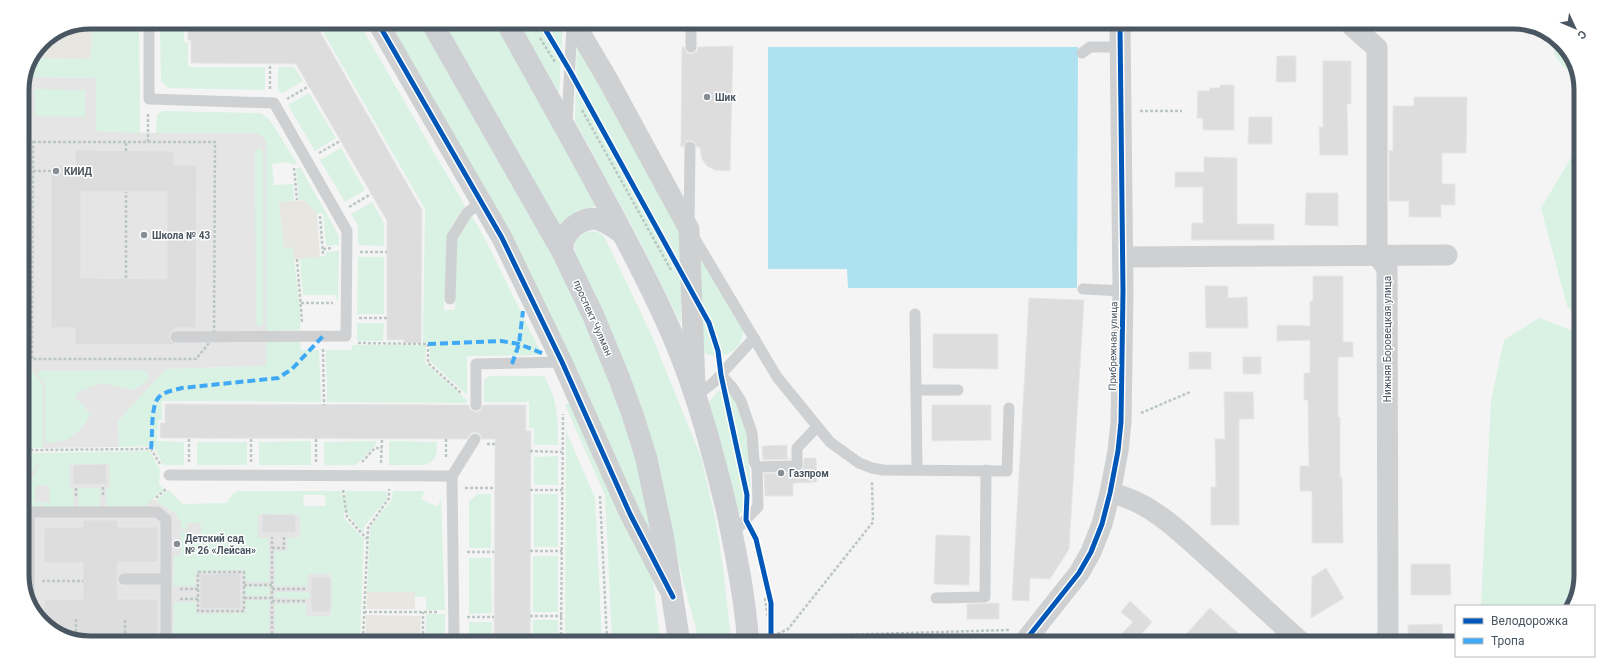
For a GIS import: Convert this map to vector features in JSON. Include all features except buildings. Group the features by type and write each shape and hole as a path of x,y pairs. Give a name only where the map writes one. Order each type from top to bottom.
{"main road":[{"name":"проспект Чулман","path":"435,29 562,251 593,315 632,413 646,457 654,491 678,636"},
{"path":"510,29 622,233 654,294 672,334 695,396 716,464 732,534 743,596 748,636"},
{"path":"562,251 565,237 572,227 584,221 596,219 605,222 622,233"}],"street":[{"path":"381,29 502,238 562,362 630,514 673,597"},
{"path":"578,29 608,80 689,229 695,396"},
{"name":"Прибрежная улица","path":"1030,635 1079,573 1091,552 1102,524 1118,451 1121,422 1123,291 1120,29"},
{"name":"Нижняя Боровецкая улица","path":"1355,29 1377,48 1378,255 1387,268 1387,636"},
{"path":"1123,257 1447,255"},
{"path":"1110,493 1124,496 1138,502 1181,533 1294,636"}],"lane":[{"path":"149,29 149,99 273,104 347,232 346,336 176,337"},
{"path":"566,129 572,29"},
{"path":"691,29 691,47"},
{"path":"1082,53 1090,47 1120,47"},
{"path":"690,147 689,229 777,377 830,442 859,463 883,470 1007,471 1009,408"},
{"path":"450,300 452,237 467,213 481,202"},
{"path":"1083,289 1123,291"},
{"path":"915,314 916,470"},
{"path":"695,396 714,382 754,338"},
{"path":"476,405 476,364 562,362"},
{"path":"721,375 732,387 741,401 747,416 752,433 754,461 756,467 758,507 732,534"},
{"path":"916,390 958,390"},
{"path":"756,467 797,466 797,448 817,427"},
{"path":"453,636 449,615 453,552 452,476 475,439"},
{"path":"936,598 985,597 986,470"},
{"path":"166,472 188,476 452,476"},
{"path":"29,579 29,512 157,512 166,519 166,636"},
{"path":"124,579 166,579"}],"path":[{"path":"270,64 273,104 309,86"},
{"path":"148,142 149,99"},
{"path":"1121,111 1182,111"},
{"path":"297,200 293,168 340,141"},
{"path":"29,142 33,142 215,142 214,337 196,359 32,359 33,142"},
{"path":"126,142 126,151"},
{"path":"33,170 51,171"},
{"path":"126,192 126,278"},
{"path":"337,214 371,194"},
{"path":"320,216 323,254"},
{"path":"347,252 387,252"},
{"path":"297,259 302,336"},
{"path":"301,303 346,303"},
{"path":"346,318 387,318"},
{"path":"323,336 324,404"},
{"path":"346,336 358,343 428,344 428,363 476,405"},
{"path":"1121,422 1190,392"},
{"path":"561,407 566,421"},
{"path":"562,636 563,414"},
{"path":"188,476 189,438"},
{"path":"251,438 251,476"},
{"path":"316,439 316,476"},
{"path":"381,460 382,439"},
{"path":"29,450 151,449 166,472"},
{"path":"530,451 562,452"},
{"path":"776,636 788,629 872,522 872,468"},
{"path":"341,476 347,517 367,539"},
{"path":"453,488 495,488"},
{"path":"158,497 166,489"},
{"path":"530,490 562,490"},
{"path":"597,490 600,497 607,636"},
{"path":"363,636 368,528 389,498 389,491"},
{"path":"272,537 272,636"},
{"path":"272,548 284,548 284,537"},
{"path":"530,551 562,551"},
{"path":"453,552 494,552"},
{"path":"198,572 244,572 244,585 244,611 198,611 198,572"},
{"path":"29,581 83,581"},
{"path":"244,585 272,585"},
{"path":"272,589 307,589"},
{"path":"770,596 771,636"},
{"path":"244,598 306,601"},
{"path":"364,612 424,612 449,615 494,617"},
{"path":"423,636 424,612"},
{"path":"530,616 562,616"},
{"path":"76,619 76,634"},
{"path":"125,619 125,636"},
{"path":"965,636 1030,635"}],"shaded area":[{"name":"Школа № 43","path":"30,77 96,78 97,131 156,133 258,133 266,140 266,366 166,369 118,421 119,447 43,448 43,387 29,365 29,86"},
{"name":"Детский сад № 26 «Лейсан»","path":"126,463 126,479 169,510 177,514 332,515 330,636 90,636 78,635 59,628 39,609 30,587 29,477 37,464"}],"green space":[{"path":"92,29 139,29 140,133 96,131 96,78 30,77 35,63 38,58 91,59"},
{"path":"160,29 184,29 184,42 188,43 188,67 265,67 265,90 168,88 161,81"},
{"path":"321,29 362,29 465,206 451,227 447,237 444,310 455,310 457,239 472,216 488,245 542,355 467,356 467,395 430,361 430,343 423,343 425,209"},
{"path":"388,29 424,29 537,226 584,319 612,388 636,460 652,533 637,509"},
{"path":"447,29 499,29 597,206 576,212 559,225"},
{"path":"522,29 563,29 559,93"},
{"path":"577,41 681,236 681,324 642,245 575,121"},
{"path":"1555,46 1564,56 1572,74 1562,65 1554,54"},
{"path":"278,67 294,67 303,81 282,93 278,90"},
{"path":"35,89 85,90 85,117 35,116"},
{"path":"309,93 336,138 315,151 288,105"},
{"path":"164,111 260,113 271,122 297,163 293,165 287,162 272,164 274,185 293,184 294,201 279,202 284,248 293,247 300,313 300,330 266,331 266,140 258,133 156,133 157,114"},
{"path":"259,148 263,152 263,323 261,327 256,324 255,151"},
{"path":"341,148 365,190 345,202 320,160"},
{"path":"1574,153 1574,313 1567,306 1541,208"},
{"path":"300,167 339,236 339,245 326,246 323,213 317,214 305,200 299,200 296,169"},
{"path":"372,202 384,223 384,246 358,245 358,225 351,214"},
{"path":"590,231 597,232 604,236 651,334 701,457 715,517 723,567 731,636 698,636 682,577 654,449 576,256 575,243 582,235"},
{"path":"339,251 338,300 336,300 336,295 303,295 300,259 326,256 326,252"},
{"path":"700,256 743,327 743,335 736,348 724,355 709,355 702,351"},
{"path":"358,257 384,257 384,314 357,314"},
{"path":"1539,318 1574,332 1574,575 1573,587 1566,605 1481,605 1491,401 1504,340"},
{"path":"357,323 384,323 383,341 357,341"},
{"path":"300,341 301,350 319,350 321,402 162,401 162,420 158,420 157,441 184,442 184,465 163,465 153,446 119,447 118,421 166,369 266,366 266,342"},
{"path":"352,345 426,345 425,363 467,400 467,403 327,402 326,350 352,350"},
{"path":"29,365 43,387 43,448 29,448"},
{"path":"143,370 149,377 148,381 133,390 101,383 80,391 75,398 90,414 87,421 79,431 69,438 63,441 48,443 45,440 45,385 38,375 39,371"},
{"path":"491,376 544,376 555,402 558,426 558,445 534,445 534,428 529,428 529,402 484,402 484,381 486,378"},
{"path":"724,385 734,397 748,436 751,499 739,515 708,407 709,402"},
{"path":"571,402 652,573 660,636 612,636 605,495 565,405"},
{"path":"566,431 595,498 602,636 565,636"},
{"path":"311,441 311,465 259,465 259,442"},
{"path":"376,441 376,445 356,465 324,465 324,442"},
{"path":"389,441 437,442 437,450 434,459 428,464 389,465"},
{"path":"197,442 247,442 247,465 197,465"},
{"path":"150,451 160,470 159,484 164,489 145,506 106,506 106,488 110,487 109,464 70,465 70,488 73,489 74,507 43,507 43,502 50,502 49,485 35,486 35,502 41,502 41,507 29,507 29,482 40,465 37,465 29,477 30,453"},
{"path":"558,456 558,485 534,485 534,457"},
{"path":"78,488 100,488 100,506 79,507"},
{"path":"168,490 183,504 227,503 233,494 238,491 341,491 342,497 346,497 345,491 387,491 387,498 364,527 364,533 349,516 348,512 344,512 344,518 364,539 360,636 275,636 275,604 306,604 306,616 331,616 331,574 308,574 307,586 275,586 275,551 287,551 287,538 300,537 300,515 258,515 258,538 269,538 269,582 246,582 245,570 196,571 195,586 173,586 174,556 181,556 181,532 187,532 187,539 201,539 201,523 187,523 187,529 181,529 181,521 176,517 178,515 156,501","holes":["303,495 325,495 326,506 304,506"]},
{"path":"393,491 425,491 421,499 437,507 441,499 445,610 426,610 426,597 415,597 415,593 367,592 370,528 392,499"},
{"path":"478,494 491,494 491,548 469,548 469,501"},
{"path":"534,494 558,494 558,547 534,547"},
{"path":"533,556 558,556 558,612 533,612"},
{"path":"469,558 491,558 492,613 469,614"},
{"path":"245,587 269,587 269,596 246,596"},
{"path":"275,592 309,592 309,599 275,598"},
{"path":"246,600 269,600 269,636 173,636 174,602 196,602 196,614 245,613"},
{"path":"426,614 445,614 445,636 426,636"},
{"path":"533,620 558,620 558,636 533,636"},
{"path":"469,622 492,622 492,636 469,636"}],"sand":[{"path":"92,29 91,59 38,58 50,44 59,37 78,30"},
{"path":"305,200 317,214 320,257 294,259 293,247 284,248 279,202"},
{"path":"367,592 415,592 415,609 367,609"},
{"path":"366,615 421,616 420,636 366,636"}],"water":[{"path":"768,47 1078,47 1077,288 848,288 847,269 768,269"}],"marked path":[{"path":"512,364 519,344 523,311"},
{"path":"151,449 154,407 156,401 164,393 182,388 278,378 292,369 323,336"},
{"path":"428,344 501,341 519,344 544,354"}],"cycle path":[{"path":"381,29 502,238 562,362 630,514 673,597"},
{"path":"545,29 570,71 709,323 718,351 721,375 747,495 746,520 756,539 771,603 771,636"},
{"path":"1029,636 1079,573 1091,552 1102,524 1118,451 1121,422 1123,291 1120,29"}],"place":[{"name":"Шик","path":"707,97"},
{"name":"КИИД","path":"56,171"},
{"name":"Школа № 43","path":"144,235"},
{"name":"Газпром","path":"781,473"},
{"name":"Детский сад № 26 «Лейсан»","path":"177,544"}]}
